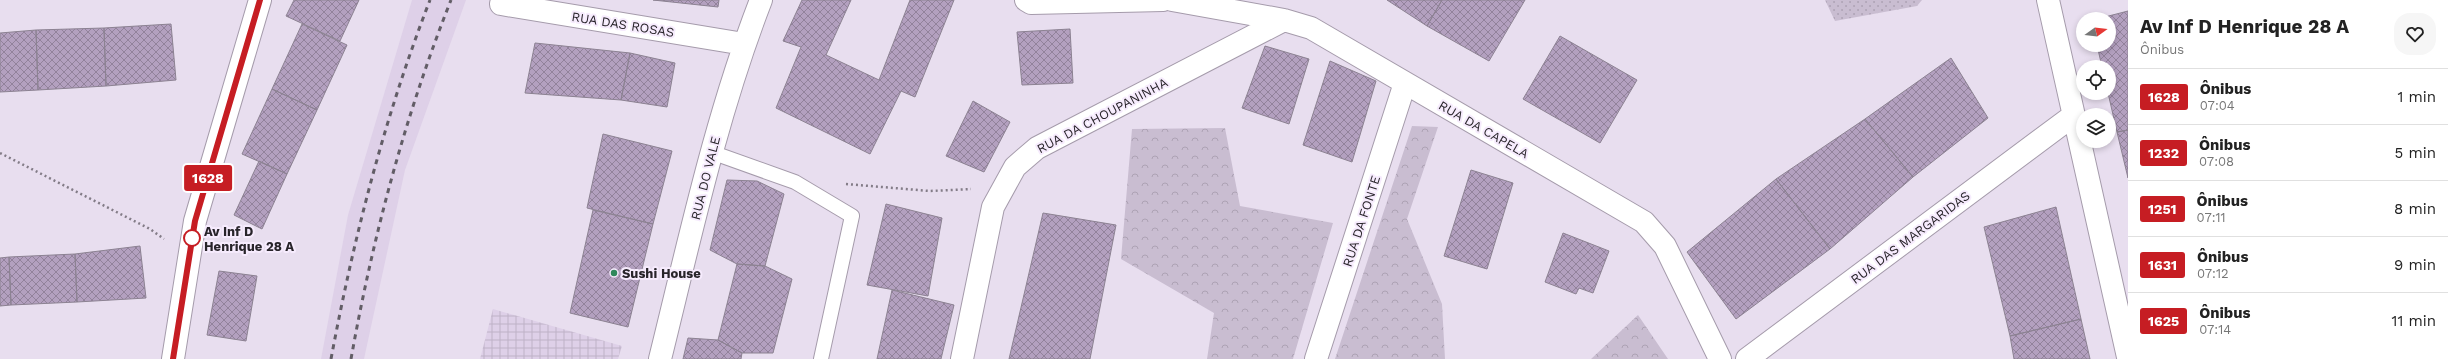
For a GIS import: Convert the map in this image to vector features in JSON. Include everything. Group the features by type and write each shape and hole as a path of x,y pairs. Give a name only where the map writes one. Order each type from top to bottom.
{"street":[{"path":"173,359 195,221 260,0"},
{"name":"RUA DO VALE","path":"660,359 711,152 744,44 761,0"},
{"path":"1026,0 1031,2 1163,0"},
{"name":"RUA DA CAPELA","path":"1172,0 1284,20 1311,28 1644,222 1665,246 1720,359"},
{"path":"2048,0 2128,357"},
{"name":"RUA DAS ROSAS","path":"501,4 744,44"},
{"name":"RUA DA CHOUPANINHA","path":"962,359 993,207 1015,167 1037,148 1284,20"},
{"name":"RUA DA FONTE","path":"1316,359 1405,83"},
{"name":"RUA DAS MARGARIDAS","path":"1747,359 2074,115"}],"lane":[{"path":"711,152 795,182 852,216 821,359"}],"path":[{"path":"0,153 150,229 189,258"},
{"path":"847,184 930,191 977,189 1002,192"}],"shaded area":[{"path":"412,0 466,0 405,170 364,359 321,359 348,215"},
{"path":"493,309 622,346 618,359 480,359"}],"green space":[{"path":"1825,0 1922,0 1917,6 1835,21"},
{"path":"1412,126 1438,127 1407,219 1442,304 1445,359 1335,359"},
{"path":"1225,128 1240,206 1333,223 1293,359 1207,359 1214,313 1121,259 1132,129"},
{"path":"1638,315 1668,359 1591,359"}],"building":[{"path":"294,0 359,0 340,41 286,16"},
{"path":"653,0 719,0 718,7"},
{"path":"802,0 851,0 826,55 879,80 910,0 954,0 915,97 901,91 870,154 776,108 801,47 783,41"},
{"path":"1387,0 1442,0 1427,26"},
{"path":"1442,0 1525,0 1489,61 1427,26"},
{"path":"2128,11 2128,130 2117,132 2116,108 2111,108 2110,100 2116,100 2116,60 2100,60 2099,52 2116,52 2116,14"},
{"path":"171,24 176,80 106,86 104,28"},
{"path":"302,24 347,45 317,110 272,89"},
{"path":"104,28 106,86 38,90 36,30"},
{"path":"1070,29 1073,83 1022,85 1017,32"},
{"path":"36,30 38,90 0,92 0,33"},
{"path":"1560,36 1637,80 1600,143 1523,99"},
{"path":"535,43 630,53 621,100 525,93"},
{"path":"1265,46 1309,59 1289,124 1242,108"},
{"path":"630,53 675,63 667,107 621,100"},
{"path":"1951,58 1988,118 1913,177 1865,119"},
{"path":"1330,61 1376,81 1352,162 1303,145"},
{"path":"272,89 317,110 287,174 242,154"},
{"path":"973,101 1010,122 984,172 946,156"},
{"path":"1865,119 1913,177 1830,249 1776,179"},
{"path":"2128,130 2128,178 2117,132"},
{"path":"603,134 672,151 653,224 587,208"},
{"path":"259,161 287,174 262,229 234,215"},
{"path":"1471,170 1513,183 1487,269 1444,256"},
{"path":"1776,179 1830,249 1736,319 1687,252"},
{"path":"727,180 757,181 784,194 765,266 737,264 710,250"},
{"path":"886,204 942,218 928,296 867,285"},
{"path":"2056,207 2081,319 2010,336 1984,227"},
{"path":"593,210 653,224 628,327 570,313"},
{"path":"1043,213 1116,225 1090,359 1009,359"},
{"path":"1563,233 1609,251 1593,293 1579,288 1576,294 1545,282"},
{"path":"140,246 146,298 77,302 75,254"},
{"path":"75,254 77,302 11,305 9,257"},
{"path":"9,257 11,305 0,306 0,258"},
{"path":"737,264 765,266 792,279 773,353 742,353 718,340"},
{"path":"219,271 257,276 246,341 207,335"},
{"path":"892,290 954,305 941,359 877,359"},
{"path":"2081,319 2090,359 2014,359 2010,336"},
{"path":"688,338 718,340 742,353 741,359 683,359"}],"railway":[{"path":"331,359 350,267 372,177 399,88 430,0"},
{"path":"351,359 369,267 392,177 419,88 451,0"}],"bus line":[{"name":"1628","path":"173,359 195,221 260,0"}],"place":[{"name":"Av Inf D Henrique 28 A","path":"192,238"},
{"name":"Sushi House","path":"614,273"}]}
